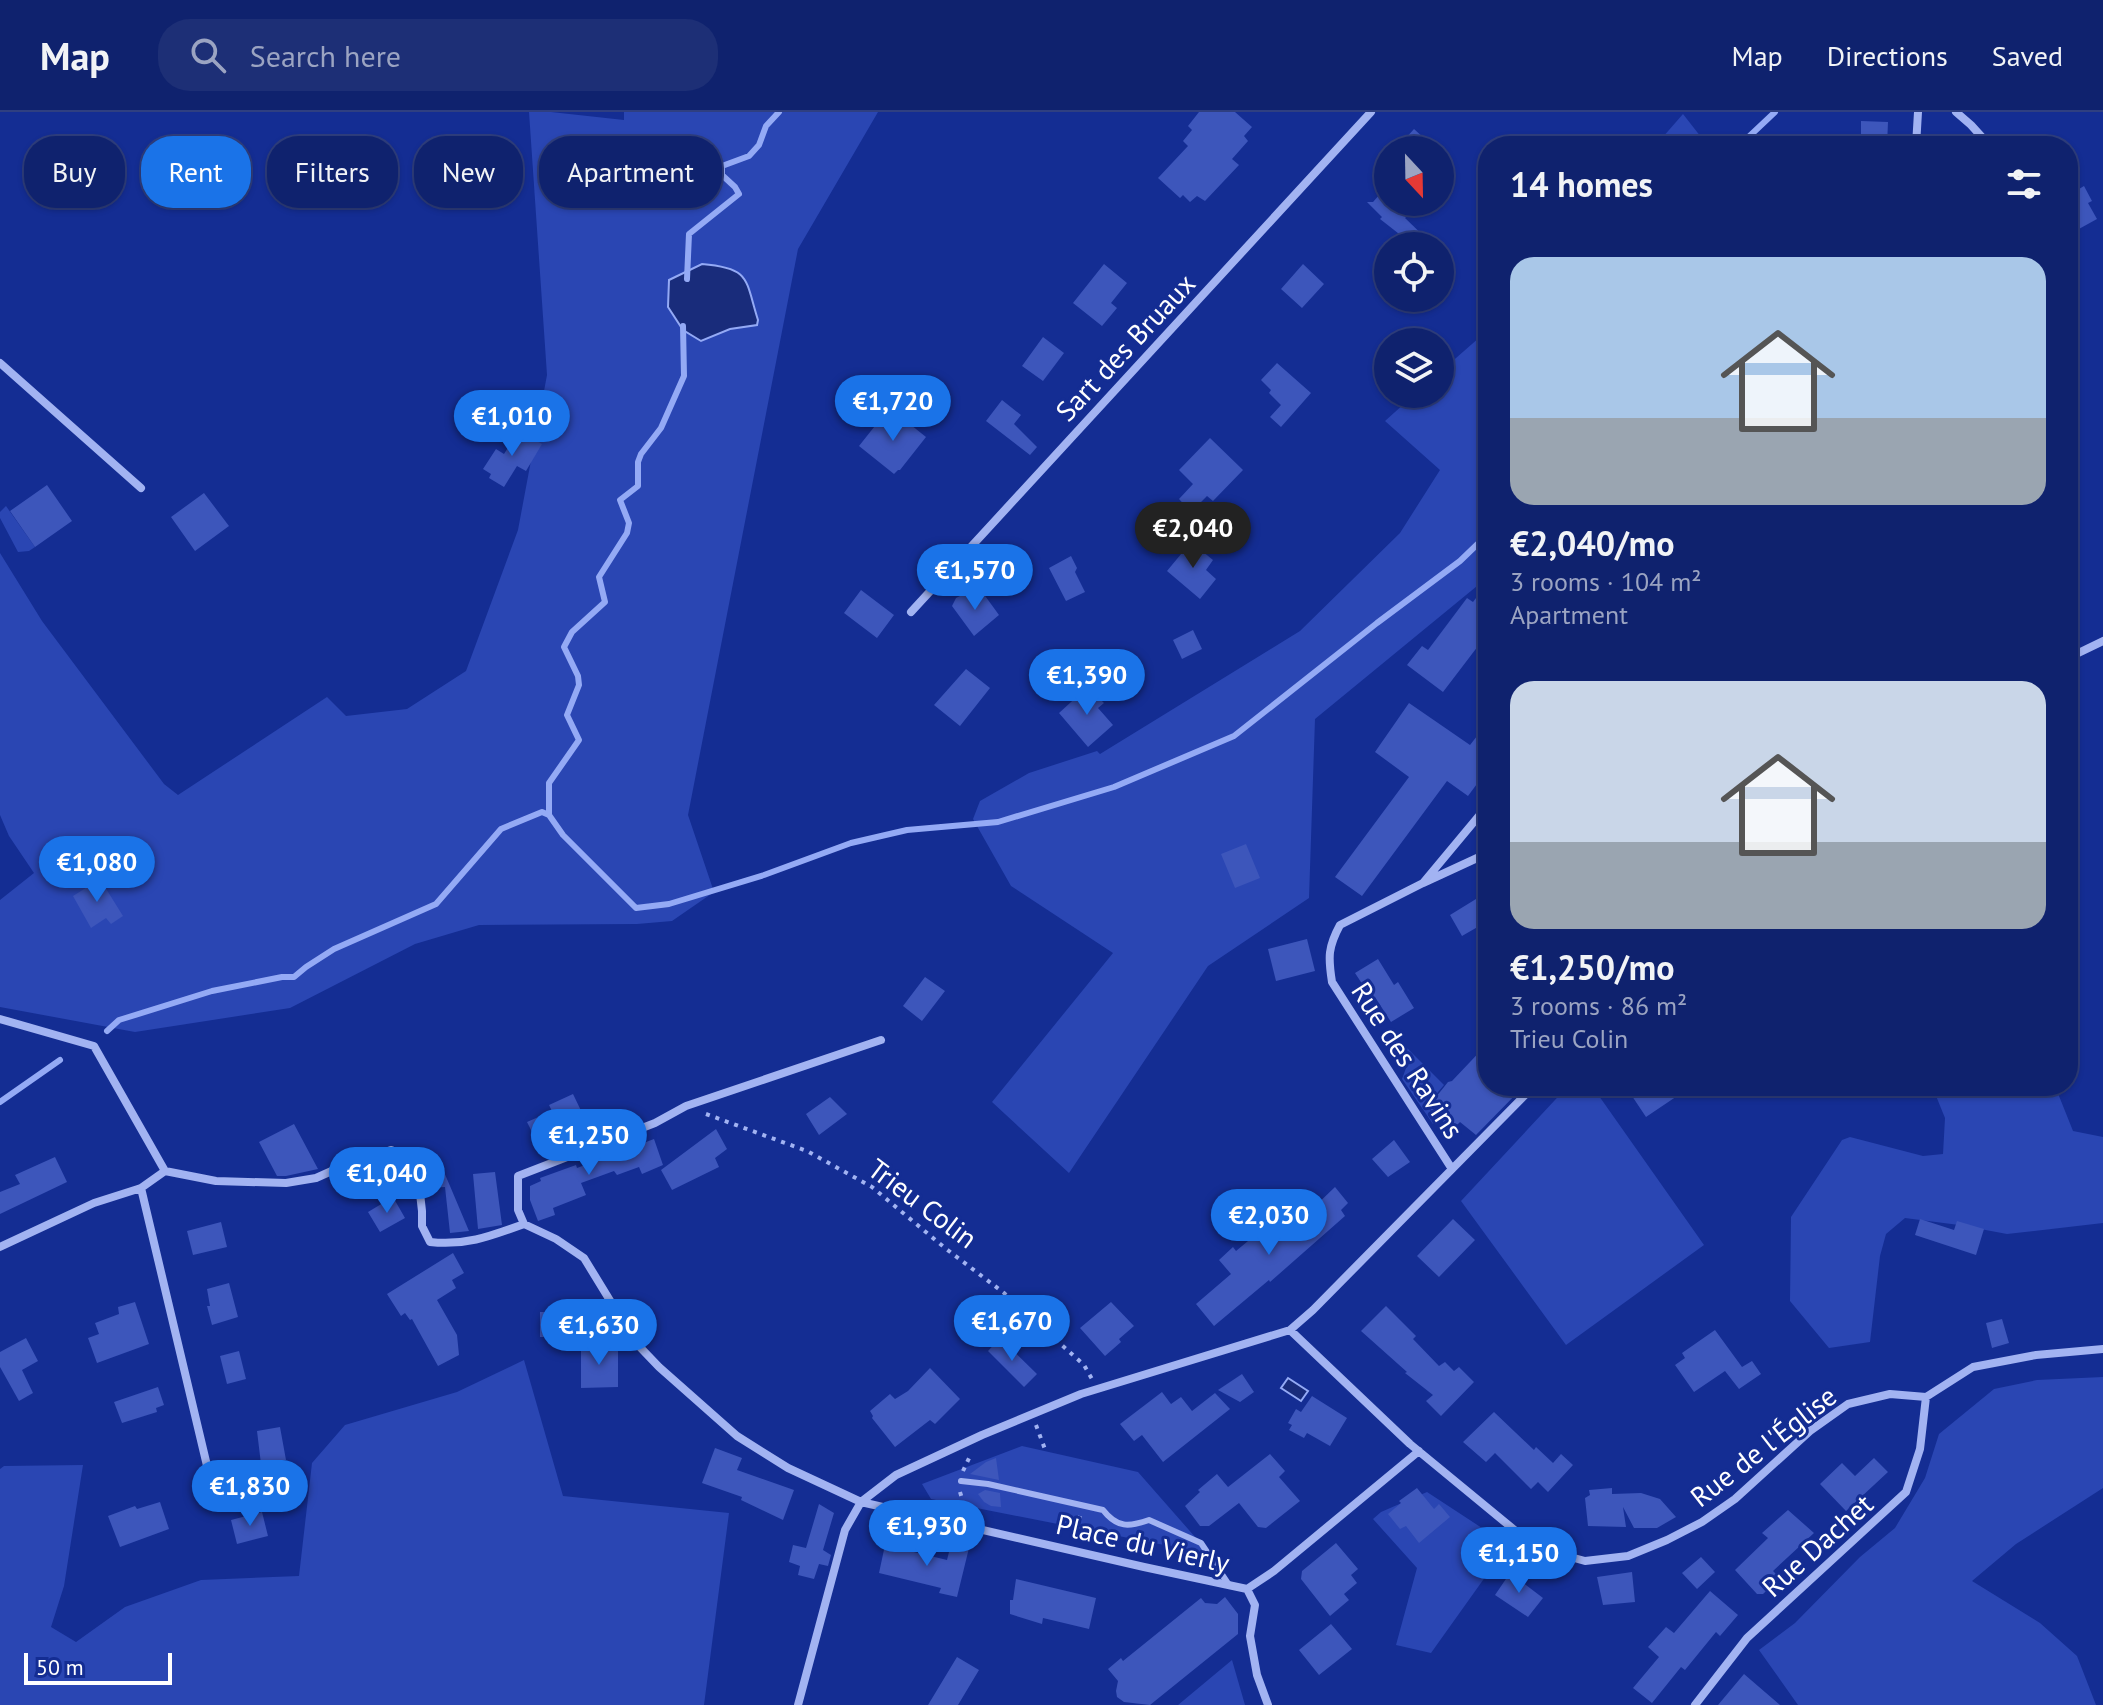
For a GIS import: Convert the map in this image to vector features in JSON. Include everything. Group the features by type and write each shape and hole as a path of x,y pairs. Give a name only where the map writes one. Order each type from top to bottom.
{"street":[{"name":"Sart des Bruaux","path":"911,612 1371,112"},
{"path":"1917,136 1918,112"},
{"path":"1956,112 1980,136"},
{"path":"0,363 141,488"},
{"path":"2078,653 2103,641"},
{"path":"1423,883 1478,817"},
{"name":"Rue des Ravins","path":"1452,1169 1332,982 1328,957 1340,925 1478,858"},
{"path":"0,1019 94,1046 165,1171"},
{"path":"0,1247 94,1203 141,1188 165,1171 216,1181 286,1183 316,1178 391,1150 410,1157 418,1176 422,1226 430,1242 470,1242 524,1224 518,1210 518,1176 655,1123 686,1106 881,1040"},
{"path":"798,1705 845,1530 861,1502 896,1475 982,1435 1098,1388 1290,1330 1524,1096"},
{"path":"141,1188 209,1474"},
{"name":"Place du Vierly","path":"524,1224 556,1239 584,1258 636,1343 737,1436 788,1468 861,1502 1247,1589 1274,1571 1419,1451"},
{"name":"Rue de l'Église","path":"1290,1330 1410,1444 1523,1537 1556,1553 1585,1561 1628,1556 1702,1522 1735,1499 1801,1439 1848,1404 1890,1394 1926,1397"},
{"path":"1926,1397 1973,1367 2036,1355 2103,1349"},
{"name":"Rue Dachet","path":"1695,1705 1747,1638 1906,1492 1920,1449 1926,1397"},
{"path":"1247,1589 1255,1605 1250,1636 1254,1662 1268,1705"}],"lane":[{"path":"961,1481 988,1484 1103,1510 1119,1524 1135,1525 1149,1520 1201,1543 1229,1585"}],"path":[{"name":"Trieu Colin","path":"686,1106 807,1151 872,1187 1004,1293 1084,1365 1098,1388"},
{"path":"1032,1415 1046,1452"},
{"path":"966,1465 969,1459"}],"shaded area":[{"path":"529,112 624,120 624,112 878,112 798,249 688,815 714,892 672,921 479,925 415,944 290,1008 135,1032 0,1007 0,900 34,873 9,836 0,815 0,553 42,621 164,784 178,795 327,697 346,716 407,709 466,671 518,530 547,375"},
{"path":"1683,114 1700,136 1664,136"},
{"path":"702,264 730,269 744,278 757,325 730,329 701,341 683,330 668,307 669,280"},
{"path":"1478,339 1478,585 1315,719 1309,898 1208,966 1069,1173 992,1102 1113,953 1011,886 973,819 980,801 1029,773 1097,751 1100,754 1300,631 1400,533 1440,470 1385,421 1399,408 1454,408 1454,360"},
{"path":"6,506 35,547 29,551 18,552 0,518 0,512"},
{"path":"1404,1045 1444,1085 1427,1105 1437,1121 1433,1124 1402,1079 1406,1068 1395,1054"},
{"path":"1559,1096 1599,1096 1704,1245 1566,1345 1461,1201"},
{"path":"1936,1096 2059,1096 2073,1131 2103,1137 2103,1223 2007,1234 1905,1218 1886,1234 1880,1256 1870,1342 1829,1348 1790,1301 1791,1217 1842,1140 1850,1137 1923,1156 1943,1154 1945,1118"},
{"path":"524,1360 563,1496 729,1513 704,1705 0,1705 0,1469 4,1466 83,1465 64,1586 51,1627 76,1642 125,1607 201,1580 299,1576 312,1463 345,1425 457,1392"},
{"path":"2103,1377 2103,1488 2016,1544 1972,1581 2040,1623 2077,1656 2096,1705 1798,1705 1759,1650 1795,1623 1860,1557 1895,1528 1925,1478 1939,1434 1994,1389 2037,1380"},
{"path":"1288,1378 1308,1391 1301,1401 1281,1388"},
{"path":"1022,1446 1138,1472 1210,1554 931,1499 922,1484"},
{"path":"1427,1492 1508,1545 1431,1653 1396,1645 1417,1568 1373,1519 1381,1512"},
{"path":"1232,1660 1245,1705 1178,1705"}],"building":[{"path":"1199,112 1235,112 1252,127 1244,136 1248,141 1232,159 1239,165 1205,201 1197,196 1190,202 1183,195 1180,198 1158,178 1188,146 1183,141 1192,130 1188,126"},
{"path":"1861,121 1888,122 1887,136 1861,136"},
{"path":"1414,129 1422,136 1408,136"},
{"path":"2084,186 2092,201 2088,203 2097,219 2078,229 2078,187"},
{"path":"1407,216 1405,218 1420,232 1397,232 1380,219"},
{"path":"1104,264 1127,283 1111,303 1117,308 1102,326 1073,303"},
{"path":"1303,264 1324,284 1302,308 1281,289"},
{"path":"1043,337 1064,353 1043,381 1022,366"},
{"path":"1277,363 1311,393 1281,427 1270,417 1281,405 1261,380"},
{"path":"1002,400 1021,415 1014,424 1037,447 1030,455 986,421"},
{"path":"896,413 926,437 894,474 859,446 882,417 888,422"},
{"path":"519,430 542,444 526,471 517,466 504,487 489,478 491,474 483,469 496,449 504,454"},
{"path":"1210,438 1243,470 1213,501 1207,496 1191,512 1179,499 1193,484 1179,470"},
{"path":"47,485 72,521 35,547 10,511"},
{"path":"204,493 229,526 195,551 171,517"},
{"path":"1191,542 1213,560 1206,570 1216,579 1200,599 1167,571"},
{"path":"1071,556 1085,592 1066,601 1049,568"},
{"path":"861,590 894,615 877,638 844,613"},
{"path":"983,593 999,615 974,636 952,606 956,598 964,594 972,602"},
{"path":"1478,595 1478,646 1443,692 1407,665 1422,646 1428,650 1467,598 1473,602"},
{"path":"1193,630 1202,649 1182,659 1173,640"},
{"path":"966,669 990,688 960,726 934,705"},
{"path":"1089,688 1104,703 1098,708 1113,725 1088,747 1059,713"},
{"path":"1409,703 1470,745 1478,735 1478,782 1468,796 1447,781 1362,896 1335,877 1409,777 1375,752"},
{"path":"1246,844 1260,878 1235,888 1221,854"},
{"path":"100,879 123,916 111,924 106,918 91,928 73,896"},
{"path":"1476,899 1478,903 1478,927 1462,936 1450,915"},
{"path":"1307,939 1315,971 1276,981 1268,949"},
{"path":"1378,959 1394,985 1398,982 1414,1008 1391,1022 1355,973"},
{"path":"925,977 945,991 922,1021 903,1006"},
{"path":"1478,1054 1478,1096 1514,1096 1476,1135 1460,1122 1452,1130 1428,1107"},
{"path":"573,1094 586,1121 561,1132 560,1129 537,1142 527,1122 552,1111 549,1105"},
{"path":"1632,1096 1677,1096 1646,1117"},
{"path":"830,1097 847,1114 819,1135 806,1114"},
{"path":"294,1124 318,1169 277,1176 259,1142"},
{"path":"716,1129 727,1149 715,1158 719,1167 672,1190 661,1170"},
{"path":"654,1139 663,1165 642,1174 639,1167 617,1175 614,1171 581,1183 586,1195 553,1208 555,1215 538,1221 530,1200 530,1186 541,1181 540,1178 576,1165 577,1168"},
{"path":"1394,1140 1410,1162 1388,1177 1372,1159"},
{"path":"55,1157 67,1182 0,1214 0,1192 20,1184 15,1175"},
{"path":"441,1165 469,1231 450,1233 445,1187 426,1188 422,1168"},
{"path":"495,1172 502,1225 478,1229 473,1174"},
{"path":"1335,1187 1348,1203 1341,1210 1345,1216 1214,1326 1196,1304 1231,1274 1219,1260 1233,1247 1236,1251 1268,1229 1276,1238"},
{"path":"393,1197 405,1218 380,1232 368,1212"},
{"path":"1453,1219 1475,1240 1439,1277 1417,1256"},
{"path":"1920,1219 1954,1230 1957,1221 1984,1229 1976,1255 1915,1235"},
{"path":"221,1222 227,1247 193,1255 187,1231"},
{"path":"453,1253 464,1273 452,1280 456,1288 437,1300 457,1335 459,1355 438,1366 412,1319 405,1313 401,1316 387,1294"},
{"path":"229,1283 238,1317 212,1325 207,1289"},
{"path":"135,1302 149,1344 97,1363 88,1338 99,1334 95,1323 119,1314 118,1307"},
{"path":"1111,1302 1134,1326 1105,1356 1080,1328"},
{"path":"1386,1306 1416,1336 1413,1339 1439,1366 1445,1362 1454,1371 1459,1367 1474,1382 1441,1416 1426,1401 1433,1395 1361,1331"},
{"path":"540,1312 569,1312 569,1337 540,1337"},
{"path":"2002,1319 2009,1343 1992,1348 1986,1323"},
{"path":"1715,1330 1742,1367 1752,1361 1761,1374 1739,1389 1725,1371 1694,1392 1675,1365 1685,1358 1682,1353"},
{"path":"26,1338 38,1361 22,1370 33,1393 19,1401 0,1367 0,1352"},
{"path":"1000,1338 1037,1374 1024,1387 988,1351"},
{"path":"581,1347 618,1347 618,1387 581,1388"},
{"path":"239,1351 246,1379 227,1384 220,1356"},
{"path":"930,1368 960,1399 935,1424 930,1420 895,1447 870,1411 890,1394 895,1399 908,1391"},
{"path":"1242,1374 1254,1392 1240,1402 1218,1390"},
{"path":"158,1387 164,1405 156,1408 157,1412 122,1423 114,1402"},
{"path":"1162,1392 1171,1404 1181,1397 1192,1411 1215,1393 1230,1409 1163,1462 1142,1435 1134,1441 1120,1424"},
{"path":"1312,1396 1347,1418 1330,1446 1307,1433 1304,1438 1289,1430 1292,1425 1288,1423 1296,1409 1301,1412"},
{"path":"1494,1412 1534,1450 1536,1447 1553,1463 1561,1454 1573,1465 1548,1492 1538,1482 1531,1489 1495,1453 1486,1462 1463,1442"},
{"path":"280,1427 286,1460 261,1464 257,1431"},
{"path":"715,1448 742,1458 737,1470 794,1490 783,1520 741,1500 742,1497 702,1483"},
{"path":"1270,1454 1285,1471 1279,1477 1300,1501 1266,1528 1258,1527 1239,1503 1209,1526 1200,1526 1185,1506 1200,1492 1198,1490 1217,1474 1228,1487"},
{"path":"996,1458 999,1480 970,1474 986,1462"},
{"path":"1874,1458 1888,1472 1846,1511 1820,1484 1842,1463 1855,1476"},
{"path":"1417,1488 1434,1509 1439,1504 1450,1517 1419,1543 1406,1526 1400,1529 1388,1514"},
{"path":"1612,1488 1612,1494 1641,1493 1660,1499 1676,1517 1657,1528 1634,1528 1623,1507 1626,1527 1588,1526 1585,1498 1590,1495 1589,1490"},
{"path":"985,1490 1000,1493 1001,1507 984,1502 978,1494"},
{"path":"160,1502 169,1529 120,1547 108,1516 135,1506 137,1509"},
{"path":"819,1504 834,1513 823,1550 831,1555 828,1566 819,1564 814,1579 798,1575 800,1566 789,1562 793,1545 806,1548"},
{"path":"1788,1510 1814,1533 1773,1571 1780,1578 1763,1594 1757,1594 1735,1570 1768,1538 1762,1533"},
{"path":"262,1512 268,1536 237,1544 231,1520"},
{"path":"1336,1543 1358,1569 1351,1575 1357,1583 1344,1594 1349,1600 1330,1616 1301,1579 1302,1571"},
{"path":"951,1544 969,1548 957,1597 939,1593 941,1588 879,1573 885,1545 947,1560"},
{"path":"1701,1557 1715,1572 1697,1589 1682,1573"},
{"path":"1632,1572 1635,1602 1603,1605 1597,1577"},
{"path":"1510,1573 1543,1598 1528,1617 1495,1595"},
{"path":"1016,1579 1096,1598 1089,1629 1043,1618 1042,1624 1010,1614"},
{"path":"1710,1591 1738,1615 1720,1636 1716,1632 1685,1670 1681,1667 1652,1703 1633,1688 1659,1657 1648,1647 1666,1627 1674,1633"},
{"path":"1225,1597 1238,1614 1238,1634 1150,1705 1124,1702 1117,1697 1118,1681 1108,1669 1121,1658 1123,1661 1201,1598 1205,1603 1217,1604"},
{"path":"1331,1624 1352,1649 1319,1675 1299,1650"},
{"path":"957,1657 979,1670 958,1705 928,1705"},
{"path":"1744,1674 1780,1705 1718,1705"}],"waterway":[{"path":"687,279 689,234 739,194 722,175 722,166 749,156 759,145 766,126 779,112"},
{"path":"1750,136 1775,112"},
{"path":"107,1031 119,1020 212,991 294,977 334,949 436,904 501,829 542,812 549,815 549,783 579,740 567,715 579,685 578,676 564,647 572,632 605,602 599,577 627,533 629,523 620,500 638,486 641,454 661,428 684,376 683,326"},
{"path":"549,815 563,835 636,908 669,904 764,875 851,843 907,830 998,822 1114,787 1234,736 1460,561 1478,544"},
{"path":"0,1102 60,1060"}]}
